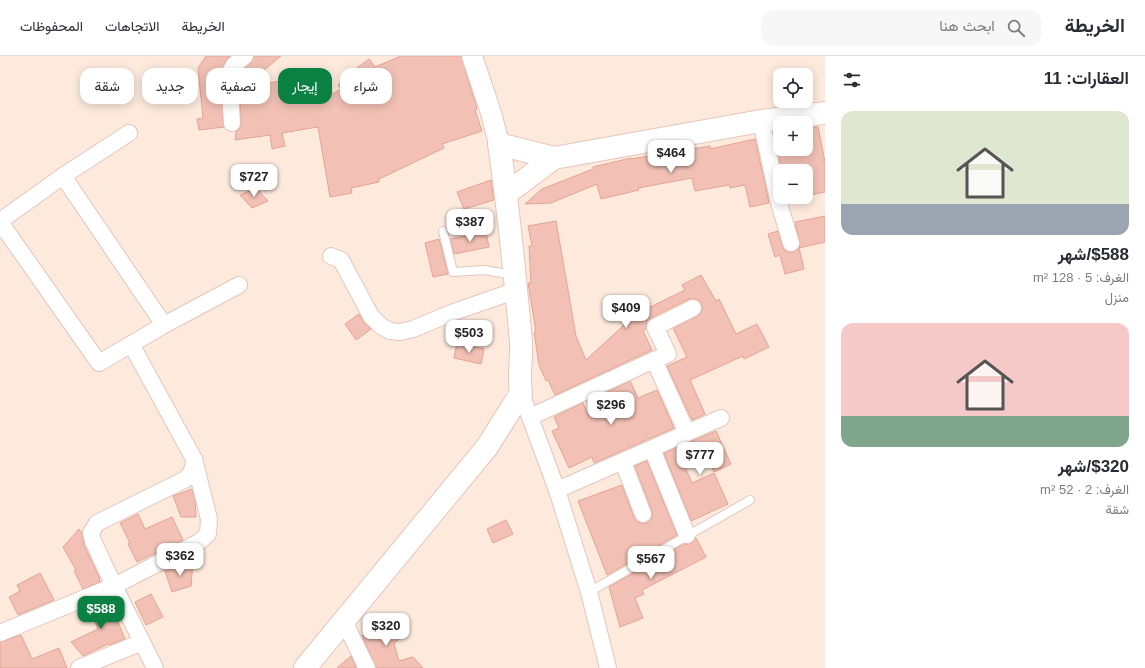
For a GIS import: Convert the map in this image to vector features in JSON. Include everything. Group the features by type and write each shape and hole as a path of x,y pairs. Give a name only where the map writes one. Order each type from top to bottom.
{"main road":[{"path":"305,668 487,447 521,393 519,382 521,368 521,344 516,283 499,144 554,158 761,121 825,113"},
{"path":"506,194 554,158"}],"street":[{"path":"232,123 229,74 234,65 245,56"},
{"path":"472,56 499,144"},
{"path":"761,121 779,203 791,243"},
{"path":"129,133 63,176 0,222 98,363 164,325 239,285"},
{"path":"63,176 164,325"},
{"path":"331,256 341,260 371,316 380,326 390,331 400,332 413,329 516,283"},
{"path":"530,417 668,354 655,327 693,308"},
{"path":"0,632 114,586 199,542 208,534 209,520 194,459 131,344"},
{"path":"654,360 687,433"},
{"path":"521,393 557,490 589,592 608,668"},
{"path":"557,490 721,418"},
{"path":"652,449 687,535"},
{"path":"155,668 114,586 93,540 92,533 97,523 186,479 194,468 194,459"},
{"path":"623,462 643,514"},
{"path":"344,621 367,668"},
{"path":"79,668 142,642"}],"lane":[{"path":"443,231 453,272 484,270 516,283"},
{"path":"589,592 750,500"}],"building":[{"path":"206,56 230,56 226,60 223,68 206,68 206,104 222,104 224,127 199,130 197,119 203,118 198,68"},
{"path":"254,56 281,56 266,68 245,68 251,63"},
{"path":"401,56 461,56 482,131 442,144 444,148 379,179 379,182 351,188 352,193 330,197 318,127 282,133 285,146 272,149 270,135 235,140 236,131 240,128 240,104 270,104 270,83 278,81 278,104 332,104 332,94 340,90 340,104 392,104 392,68 357,68 369,59 375,67"},
{"path":"813,127 818,127 825,162 825,192 813,195 813,164 780,164 779,156 813,156"},
{"path":"755,139 769,203 750,207 745,185 730,188 729,185 695,191 692,178 638,188 639,190 601,199 597,184 551,203 525,204 542,189 593,169 593,167 631,158 710,146 710,149"},
{"path":"491,180 494,200 464,209 457,192"},
{"path":"256,188 268,201 252,208 240,195"},
{"path":"825,216 825,242 799,248 804,269 785,274 780,255 775,257 768,234 778,231 784,250 794,252 800,245 795,222"},
{"path":"556,221 576,336 586,360 636,314 685,290 682,285 701,275 716,301 719,299 736,334 757,324 769,347 744,359 743,356 690,380 705,414 692,420 667,366 687,357 673,328 701,313 702,308 699,300 689,299 647,321 646,329 643,331 652,350 555,395 548,380 546,381 539,365 534,332 536,332 528,283 531,283 529,246 532,246 528,226"},
{"path":"486,232 489,247 454,254 451,239"},
{"path":"439,239 448,274 433,277 425,243"},
{"path":"359,314 364,323 371,329 356,340 345,324"},
{"path":"457,343 484,349 481,364 454,358"},
{"path":"630,381 638,398 657,390 674,428 594,463 592,457 569,468 552,431 559,428 554,417 583,403 588,415 608,405 603,394"},
{"path":"716,431 731,464 714,472 704,450 682,460 692,483 714,473 728,504 691,521 664,453"},
{"path":"647,461 677,535 607,575 578,501 622,485 634,518 637,522 647,523 651,520 652,511 635,466"},
{"path":"192,489 195,501 196,517 181,517 173,496"},
{"path":"138,514 145,529 172,517 183,540 137,562 120,523"},
{"path":"506,520 513,534 493,543 487,529"},
{"path":"79,529 82,533 84,545 100,579 100,582 83,589 74,571 76,570 63,547"},
{"path":"696,538 706,557 642,590 644,594 635,598 643,618 620,627 609,587 684,544 691,544"},
{"path":"193,561 191,586 172,592 165,571"},
{"path":"40,573 54,600 18,615 9,597 20,591 17,585"},
{"path":"151,594 163,617 146,625 135,602"},
{"path":"108,599 125,639 109,645 108,644 83,656 71,642 98,629 89,607"},
{"path":"382,617 401,637 394,644 399,661 413,657 423,668 376,668 362,636"},
{"path":"21,635 32,659 59,648 67,668 0,668 0,642"},
{"path":"351,656 356,668 337,668"}]}
